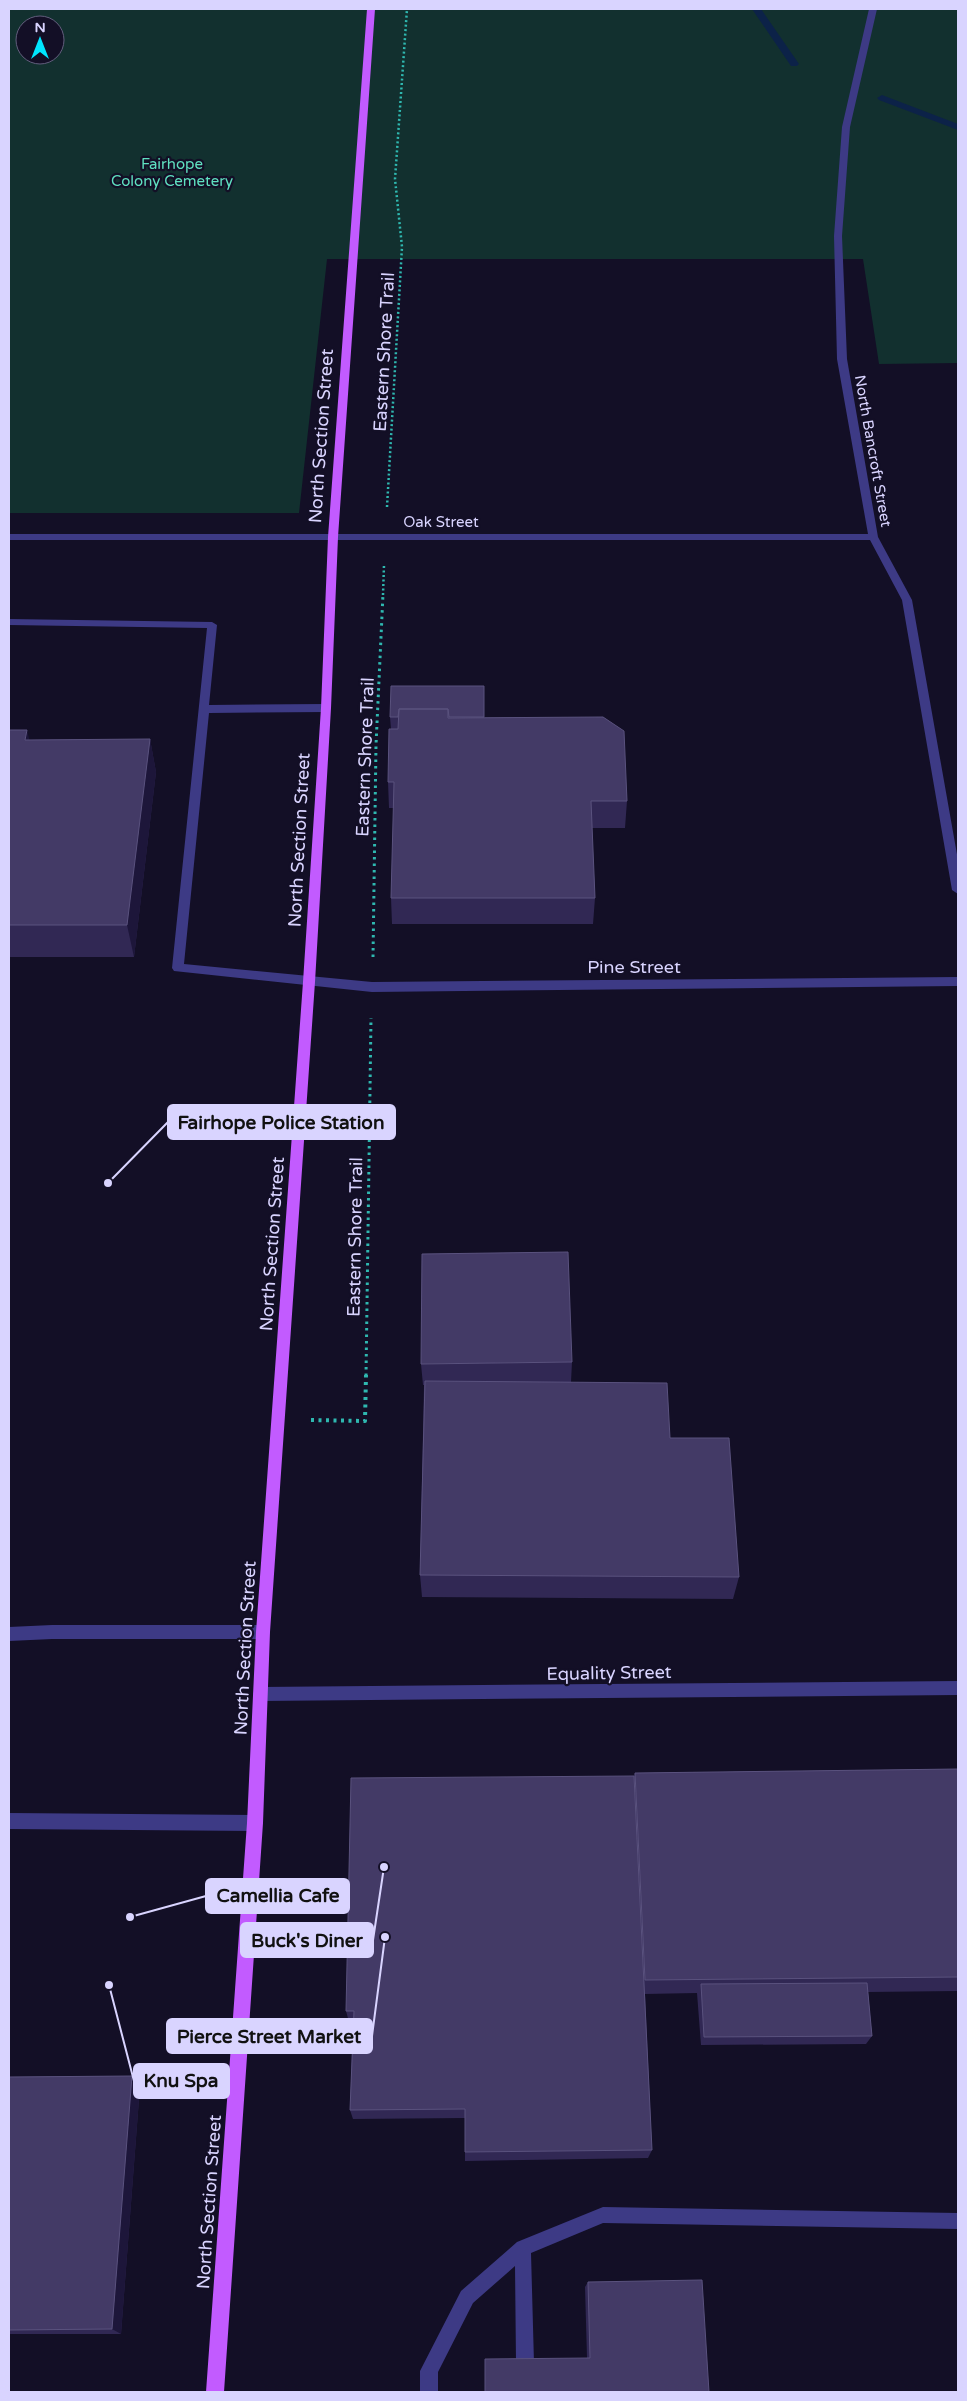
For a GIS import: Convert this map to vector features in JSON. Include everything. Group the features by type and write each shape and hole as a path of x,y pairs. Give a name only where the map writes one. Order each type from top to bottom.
{"main road":[{"name":"North Section Street","path":"215,2392 255,1823 260,1694 309,982 326,708 333,537 371,9"}],"street":[{"name":"North Bancroft Street","path":"873,9 846,127 838,236 842,359 873,537 907,600 958,890"},
{"name":"Oak Street","path":"9,537 873,537"},
{"path":"9,622 212,625 203,709 326,708"},
{"name":"Pine Street","path":"203,709 178,968 372,987 958,982"},
{"path":"9,1634 52,1632 264,1632"},
{"name":"Equality Street","path":"260,1694 958,1688"},
{"path":"9,1822 255,1823"},
{"path":"429,2392 429,2371 467,2297 523,2248 603,2215 958,2221"},
{"path":"523,2248 525,2363"}],"path":[{"name":"Eastern Shore Trail","path":"278,1419 365,1421 376,745 385,537 402,247 395,179 407,9"}],"green space":[{"name":"Fairhope Colony Cemetery","path":"9,9 958,9 958,363 879,364 863,259 327,259 299,513 9,513"}],"building":[{"path":"391,686 484,686 484,717 449,717 448,709 399,709 398,717 390,717"},
{"path":"399,709 448,709 448,718 603,717 624,731 627,801 591,801 595,898 391,898 394,782 388,782 389,729 398,729"},
{"path":"9,730 27,730 25,740 150,739 127,925 9,925"},
{"path":"568,1252 572,1362 421,1364 422,1254"},
{"path":"425,1381 667,1383 670,1438 729,1438 739,1577 420,1575"},
{"path":"958,1769 958,1977 645,1980 635,1773"},
{"path":"634,1776 652,2150 465,2152 465,2109 350,2110 354,2011 346,2011 351,1778"},
{"path":"867,1983 872,2036 704,2037 701,1984"},
{"path":"132,2076 112,2329 9,2330 9,2077"},
{"path":"702,2280 709,2392 485,2392 485,2359 590,2358 588,2282"}],"waterway":[{"path":"757,9 794,64"},
{"path":"882,98 958,127"}],"place":[{"name":"Fairhope Police Station","path":"108,1183"},
{"name":"Buck's Diner","path":"384,1867"},
{"name":"Camellia Cafe","path":"130,1917"},
{"name":"Pierce Street Market","path":"385,1937"},
{"name":"Knu Spa","path":"109,1985"}]}
